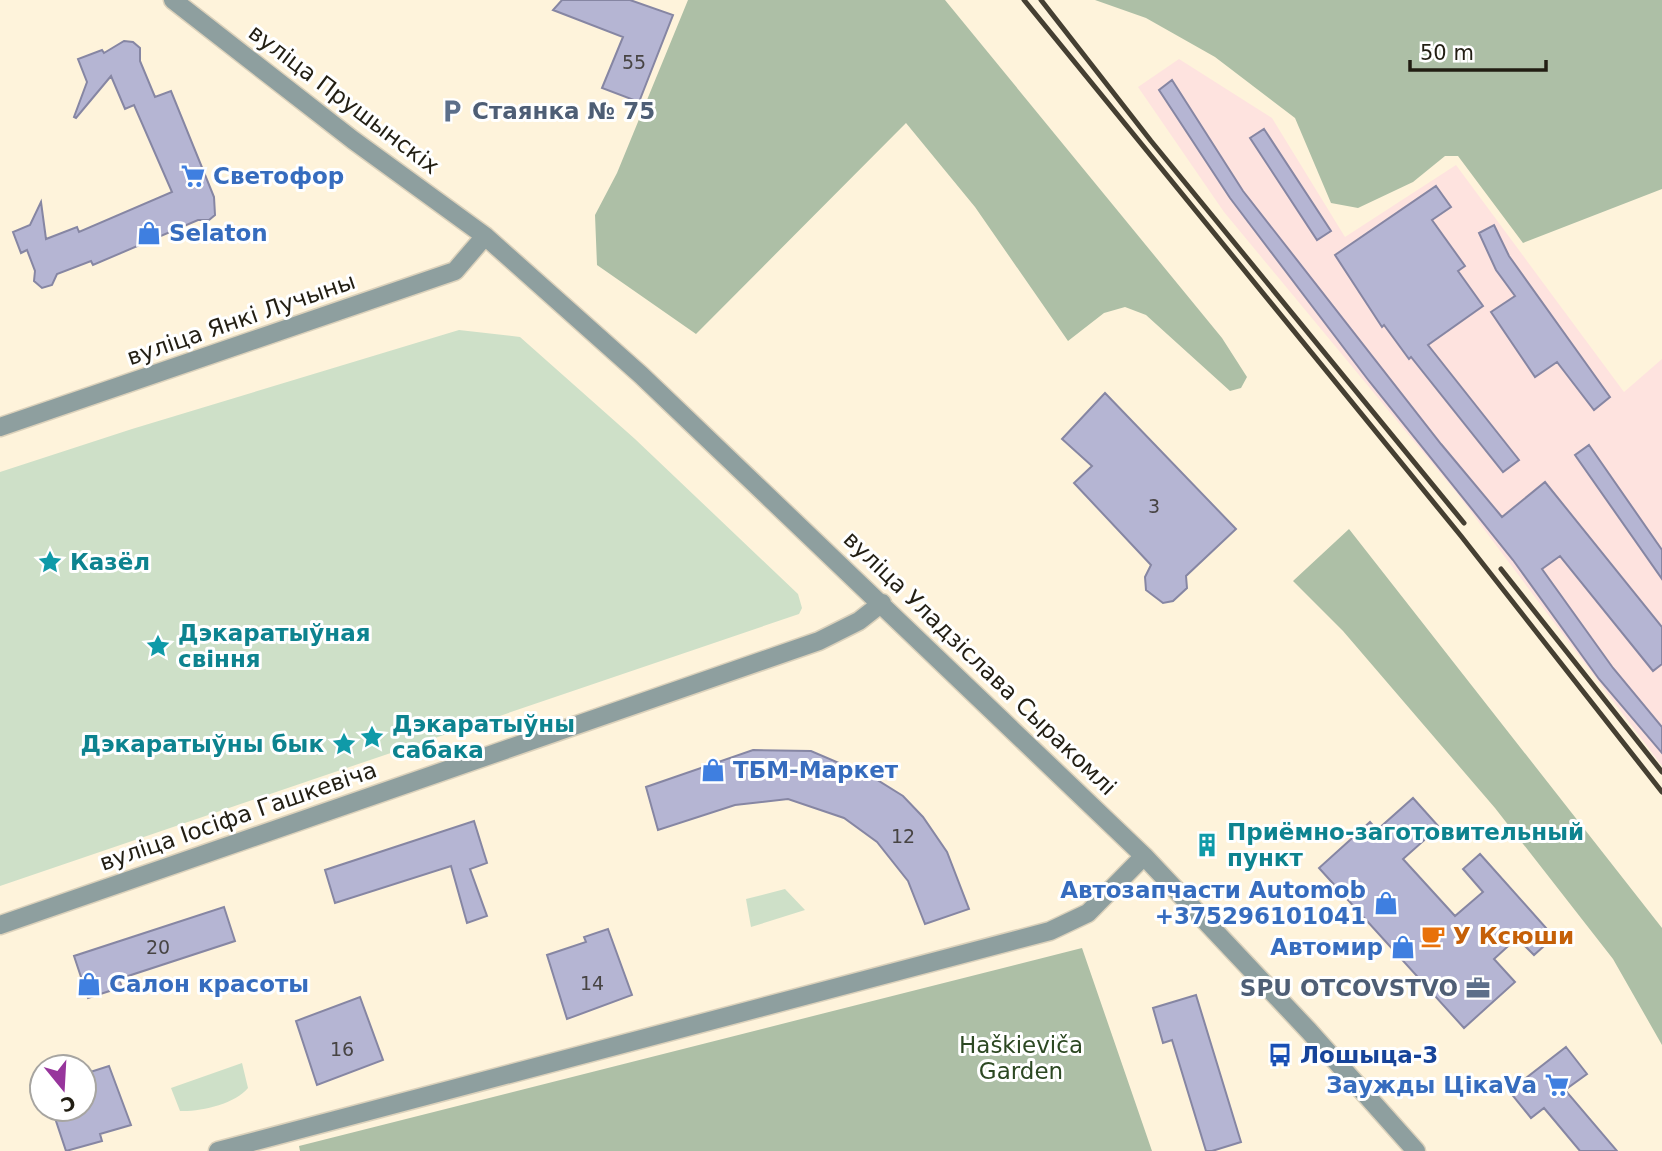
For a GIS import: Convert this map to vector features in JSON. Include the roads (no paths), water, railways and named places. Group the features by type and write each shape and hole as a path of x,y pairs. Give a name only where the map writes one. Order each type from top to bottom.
{"street":[{"name":"вуліца Прушынскіх","path":"173,0 353,140 485,236"},
{"name":"вуліца Янкі Лучыны","path":"0,427 454,271 485,236"},
{"name":"вуліца Уладзіслава Сыракомлі","path":"485,236 641,375 1144,856 1416,1151"},
{"name":"вуліца Іосіфа Гашкевіча","path":"0,925 819,641 859,621 882,603"},
{"path":"218,1151 1050,931 1088,913 1144,856"}],"railway":[{"path":"1024,0 1461,536 1662,792"},
{"path":"1041,0 1151,141 1464,523"},
{"path":"1501,569 1662,772"}],"place":[{"name":"Стаянка № 75","path":"452,111"},
{"name":"Светофор","path":"193,176"},
{"name":"Selaton","path":"149,233"},
{"name":"Казёл","path":"50,562"},
{"name":"Дэкаратыўная свіння","path":"158,646"},
{"name":"Дэкаратыўны сабака","path":"372,737"},
{"name":"Дэкаратыўны бык","path":"344,744"},
{"name":"ТБМ-Маркет","path":"713,770"},
{"name":"Приёмно-заготовительный пункт","path":"1207,845"},
{"name":"Автозапчасти Automob +375296101041","path":"1386,903"},
{"name":"У Ксюши","path":"1433,936"},
{"name":"Автомир","path":"1403,947"},
{"name":"Салон красоты","path":"89,984"},
{"name":"SPU OTCOVSTVO","path":"1478,988"},
{"name":"Лошыца-3","path":"1280,1055"},
{"name":"Заужды ЦікаVа","path":"1557,1085"}],"park label":[{"name":"Haškieviča Garden","path":"1021,1058"}]}
